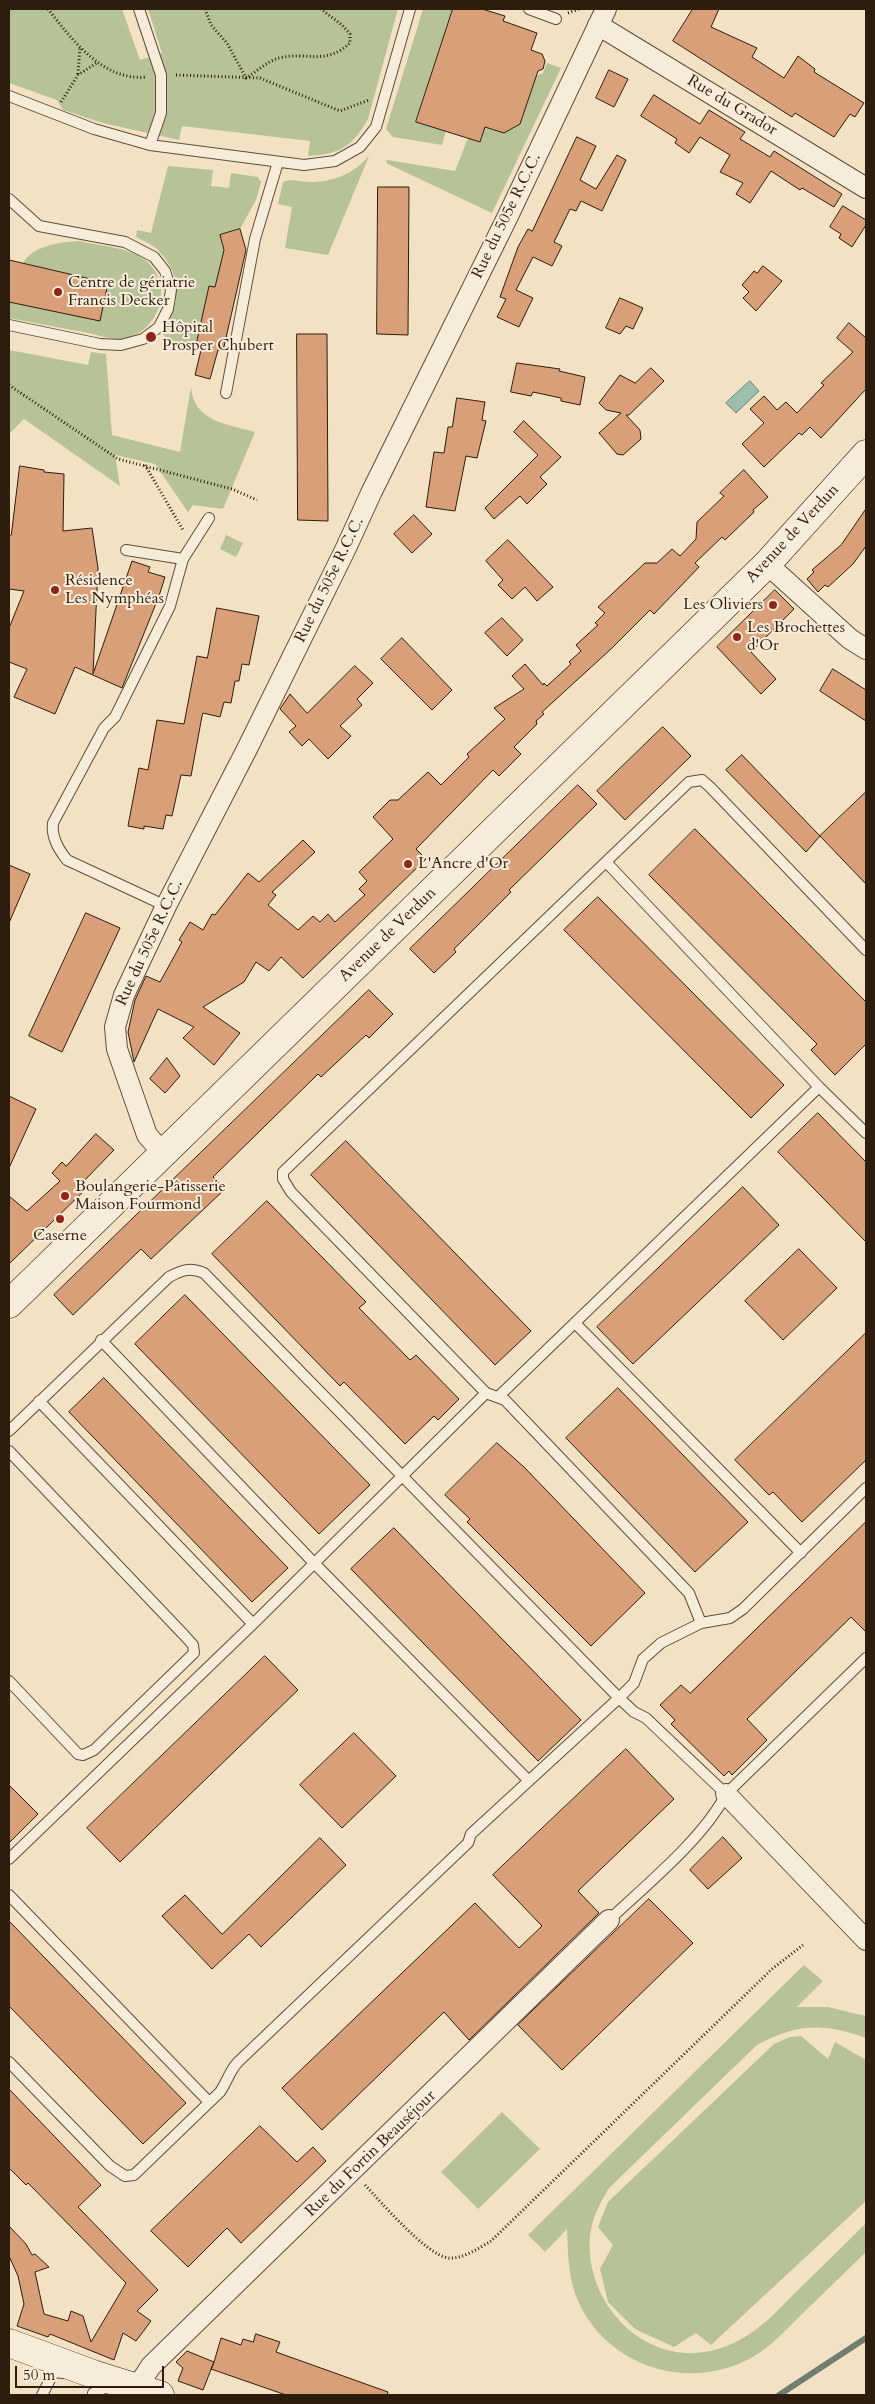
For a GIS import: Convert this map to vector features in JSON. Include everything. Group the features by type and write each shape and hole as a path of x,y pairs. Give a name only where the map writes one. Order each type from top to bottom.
{"main road":[{"name":"Avenue de Verdun","path":"9,1304 767,564 866,454"},
{"path":"9,2343 96,2387"},
{"path":"9,2362 46,2386 96,2387 140,2394"}],"street":[{"name":"Rue du Grador","path":"602,17 866,188"},
{"name":"Rue du 505e R.C.C.","path":"163,1153 147,1135 121,1064 114,1027 124,995 166,906 339,564 372,491 508,216 602,17"},
{"path":"767,564 850,639 866,650"},
{"path":"726,1794 866,1940"},
{"name":"Rue du Fortin Beauséjour","path":"140,2394 151,2366 352,2173 608,1920"}],"lane":[{"path":"139,9 161,75 161,113 150,145"},
{"path":"9,96 94,129 150,145 304,165 335,161 360,146 376,127 410,9"},
{"path":"529,9 556,19"},
{"path":"226,393 255,238 278,162"},
{"path":"9,199 39,226 125,242 154,257 165,270 171,290 168,309 159,327 143,339 121,345 100,344 9,325"},
{"path":"166,906 66,860 59,850 52,831 54,823 104,728 115,717 170,606 183,560 209,518"},
{"path":"126,550 183,560"},
{"path":"701,1623 689,1593 506,1400 486,1393 292,1192 282,1179 283,1172 689,782 702,780 866,950"},
{"path":"606,862 819,1087 866,1133"},
{"path":"498,1397 819,1087"},
{"path":"9,1431 169,1277 183,1270 194,1269 204,1274 218,1286 400,1476 618,1698 634,1712 646,1718 726,1794"},
{"path":"574,1323 801,1553"},
{"path":"102,1340 314,1564 529,1781"},
{"path":"9,1859 253,1624 400,1476 486,1393"},
{"path":"40,1401 253,1624"},
{"path":"9,1451 184,1635 192,1645 194,1653 94,1750 83,1755 78,1754 9,1681"},
{"path":"9,2062 110,2166 125,2176 134,2175 209,2102 228,2080 232,2068 238,2062 468,1843 471,1834 634,1683 643,1659 661,1643 701,1623 730,1618 743,1610 866,1488"},
{"path":"608,1920 701,1831 718,1810 726,1794 866,1658"},
{"path":"9,1895 209,2102"}],"path":[{"path":"48,9 71,39 98,62 106,68 133,78 161,75 260,78 340,111 386,91"},
{"path":"205,9 211,25 227,43 246,78"},
{"path":"246,78 277,58 331,56 341,51 350,42 350,34 342,25 321,9"},
{"path":"78,75 80,47"},
{"path":"54,114 78,75 98,62"},
{"path":"9,385 118,459 144,464 232,489 257,500"},
{"path":"144,464 192,544"},
{"path":"352,2173 428,2249 448,2258 470,2253 491,2241 772,1969 803,1945"}],"shaded area":[{"path":"9,9 122,9 140,60 162,53 148,9 398,9 368,119 362,129 350,142 337,151 308,156 310,141 182,126 179,140 103,123 63,110 57,100 9,83"},
{"path":"423,9 453,9 416,121 446,131 442,145 393,137 386,129"},
{"path":"547,63 561,68 492,213 386,163 387,160 455,171 468,138 480,142 485,127 509,130 520,124 536,76 543,73"},
{"path":"369,156 328,255 285,248 292,207 278,204 283,182 293,180 319,182 335,179 356,168"},
{"path":"168,166 213,170 211,186 229,188 231,173 258,177 261,182 256,200 240,229 220,235 224,251 215,287 209,286 196,345 169,341 163,334 173,313 176,292 175,281 167,261 159,251 136,237 137,230 151,233"},
{"path":"79,241 130,252 145,260 154,270 160,282 161,294 159,307 154,318 146,328 135,335 114,339 9,318 9,302 100,320 108,283 23,263 41,248 64,242"},
{"path":"9,350 88,365 91,352 106,354 112,435 180,452 191,387 193,399 205,415 214,420 255,432 223,509 193,505 188,512 155,464 115,455 120,486 24,419 9,434"},
{"path":"750,381 759,391 736,413 726,403"},
{"path":"226,535 243,543 236,557 220,549"},
{"path":"804,1965 823,1981 797,2007 828,2007 865,2016 866,2038 837,2030 811,2028 785,2033 757,2045 609,2188 593,2223 590,2236 591,2262 598,2287 610,2309 627,2328 647,2342 670,2351 695,2353 721,2348 755,2330 774,2314 866,2223 866,2252 776,2340 753,2357 721,2370 696,2373 672,2372 648,2366 627,2356 607,2341 591,2323 578,2301 572,2284 567,2229 545,2252 528,2235"},
{"path":"801,2036 828,2059 835,2042 866,2060 866,2201 711,2345 696,2333 674,2347 635,2329 608,2302 600,2269 613,2245 598,2227 608,2202 774,2044 790,2037"},
{"path":"502,2112 540,2149 478,2209 441,2172"}],"building":[{"path":"453,9 482,9 505,16 503,21 537,33 531,50 542,54 545,61 543,69 538,71 520,124 504,133 485,127 480,142 416,122"},
{"path":"693,9 719,9 711,27 757,48 752,57 784,78 798,56 815,69 814,72 864,103 855,117 850,114 834,137 795,113 792,117 673,41"},
{"path":"609,70 628,79 614,107 596,98"},
{"path":"654,95 700,124 709,110 745,132 740,139 770,157 774,151 842,194 834,207 802,188 800,190 771,171 750,203 736,194 743,183 720,172 730,155 700,137 689,153 675,143 677,139 641,116"},
{"path":"577,137 596,146 580,180 596,189 617,155 626,160 602,211 581,201 576,211 570,209 554,242 562,246 552,266 533,257 516,290 533,298 519,327 497,317 506,299 500,297 518,247 528,229 532,231"},
{"path":"378,187 409,187 408,335 377,334"},
{"path":"843,206 866,220 866,225 852,247 839,238 841,234 830,227"},
{"path":"240,229 246,250 223,351 218,350 210,379 195,375 202,346 196,345 209,286 215,287 224,250 220,235"},
{"name":"Centre de gériatrie Francis Decker","path":"9,260 108,283 100,321 9,302"},
{"path":"763,266 782,281 756,311 743,298 749,292 742,285 754,271 757,273"},
{"path":"620,298 643,308 633,329 626,326 620,334 606,328"},
{"path":"849,323 866,338 866,389 821,438 810,427 802,435 799,433 764,467 742,444 764,423 750,409 764,396 777,410 786,402 797,413 824,385 821,383 853,352 837,338"},
{"path":"297,334 327,334 328,521 298,520"},
{"path":"517,363 560,369 559,371 585,377 580,405 561,401 561,398 533,392 531,396 511,392"},
{"path":"651,368 664,381 629,415 626,415 640,430 641,439 623,455 617,454 599,433 621,413 606,410 599,403 620,375 635,383"},
{"path":"457,398 485,402 482,420 486,421 477,458 466,456 455,511 426,507 434,452 444,453 448,427 452,427"},
{"path":"524,421 561,457 540,477 547,484 527,504 520,496 494,519 485,508 538,455 514,432"},
{"name":"Résidence Les Nymphéas","path":"20,466 44,470 44,472 64,474 63,531 92,528 98,568 93,674 132,561 150,567 148,572 165,577 122,688 75,667 55,714 14,697 27,669 9,662 9,628 24,591 9,589 9,536 11,535"},
{"path":"744,470 768,497 725,540 722,537 695,563 699,567 654,614 650,610 611,649 542,712 544,714 536,721 537,724 514,747 521,754 499,776 493,770 416,849 426,859 303,978 281,957 269,971 256,962 244,982 203,1007 240,1033 214,1065 183,1038 194,1027 158,1009 134,1062 128,1032 135,1000 146,976 160,982 182,942 179,940 190,922 203,930 212,914 215,915 248,873 259,882 303,840 315,852 272,892 276,895 268,905 298,930 313,916 320,922 328,914 335,922 365,895 359,889 367,881 359,872 393,839 373,817 390,800 398,800 428,772 441,785 469,757 467,754 505,719 494,708 524,689 512,676 525,664 543,685 544,683 547,686 571,664 569,662 581,651 576,645 598,625 595,623 605,613 598,607 645,563 657,563 672,549 680,556 696,539 697,522 724,496 720,493"},
{"path":"866,509 866,546 853,564 828,587 825,585 818,592 807,579 814,572 812,570 841,545"},
{"path":"414,515 432,534 412,553 394,534"},
{"path":"508,540 553,587 537,601 525,587 512,599 498,585 503,580 486,561"},
{"path":"775,590 794,609 751,652 776,679 761,694 717,647"},
{"path":"217,608 259,616 249,665 242,664 239,681 235,681 231,703 224,702 220,717 203,713 191,776 181,775 172,816 166,815 163,829 144,826 144,829 128,826 139,768 148,770 157,720 184,724 197,656 207,658"},
{"path":"502,618 523,640 507,656 485,633"},
{"path":"402,638 452,690 432,710 381,659"},
{"path":"355,666 373,683 357,699 362,705 340,726 351,736 328,759 309,739 302,746 289,732 296,726 280,709 290,694 307,713"},
{"path":"833,669 866,690 866,721 820,691"},
{"path":"663,727 691,756 625,820 597,791"},
{"path":"742,755 820,836 806,852 726,770"},
{"path":"578,785 597,804 509,890 511,892 454,949 456,952 434,973 410,949"},
{"path":"866,792 866,884 820,836"},
{"path":"695,829 866,1002 866,1044 835,1075 811,1050 817,1044 649,875"},
{"path":"9,865 30,874 9,923"},
{"path":"598,897 784,1085 751,1118 564,930"},
{"path":"86,913 120,928 62,1052 29,1036"},
{"path":"369,990 393,1014 369,1038 366,1035 321,1077 318,1074 213,1177 225,1189 151,1259 141,1249 73,1315 54,1295"},
{"path":"167,1058 180,1076 165,1093 150,1079"},
{"path":"9,1096 36,1109 9,1168"},
{"path":"818,1113 866,1162 866,1242 778,1152"},
{"path":"96,1134 114,1150 83,1182 88,1187 9,1264 9,1196 27,1211 60,1181 52,1173 62,1162 66,1166"},
{"path":"346,1141 531,1331 495,1365 311,1175"},
{"path":"743,1187 779,1225 633,1364 597,1327"},
{"path":"267,1201 366,1302 359,1308 410,1360 416,1355 459,1399 438,1420 434,1416 405,1444 344,1382 340,1386 212,1254"},
{"path":"799,1249 837,1288 783,1340 745,1301"},
{"path":"185,1295 370,1485 319,1534 135,1344"},
{"path":"866,1333 866,1460 802,1522 773,1492 769,1495 735,1460"},
{"path":"104,1378 288,1568 252,1602 69,1412"},
{"path":"618,1388 748,1522 695,1572 566,1438"},
{"path":"497,1443 524,1467 645,1593 591,1646 467,1522 470,1519 445,1495"},
{"path":"866,1522 866,1632 851,1617 747,1719 767,1740 732,1775 729,1771 724,1776 671,1724 675,1720 660,1705 681,1685 690,1693"},
{"path":"394,1528 581,1720 538,1761 351,1569"},
{"path":"265,1656 298,1690 120,1862 87,1828"},
{"path":"354,1733 396,1776 342,1828 300,1785"},
{"path":"626,1749 674,1799 578,1891 599,1913 469,2040 444,2012 322,2130 282,2088 475,1903 519,1948 542,1926 493,1875"},
{"path":"9,1785 38,1814 9,1843"},
{"path":"723,1837 742,1858 708,1889 690,1870"},
{"path":"320,1838 346,1865 261,1947 249,1934 212,1969 162,1916 185,1895 222,1934"},
{"path":"649,1899 693,1943 562,2070 518,2025"},
{"path":"9,1921 186,2103 143,2144 9,2006"},
{"path":"9,2089 101,2185 78,2207 158,2290 137,2311 151,2321 136,2341 123,2333 114,2360 50,2334 48,2337 17,2326 24,2304 18,2276 9,2256 9,2226 26,2244 32,2255 35,2254 49,2267 35,2272 44,2314 68,2321 71,2311 83,2316 91,2342 126,2283 28,2183 26,2185 9,2168"},
{"path":"260,2126 297,2162 313,2147 326,2161 241,2243 227,2228 188,2267 151,2231"},
{"path":"256,2334 280,2342 276,2352 388,2392 387,2395 286,2395 211,2369 203,2390 178,2381 183,2368 176,2362 187,2351 214,2362 221,2338 241,2345 243,2339 253,2342"}],"waterway":[{"path":"779,2395 866,2338"}],"place":[{"name":"Centre de gériatrie Francis Decker","path":"58,292"},
{"name":"Hôpital Prosper Chubert","path":"151,337"},
{"name":"Résidence Les Nymphéas","path":"55,590"},
{"name":"Les Oliviers","path":"773,605"},
{"name":"Les Brochettes d'Or","path":"737,637"},
{"name":"L'Ancre d'Or","path":"408,864"},
{"name":"Boulangerie-Pâtisserie Maison Fourmond","path":"65,1196"},
{"name":"Caserne","path":"60,1219"}]}
